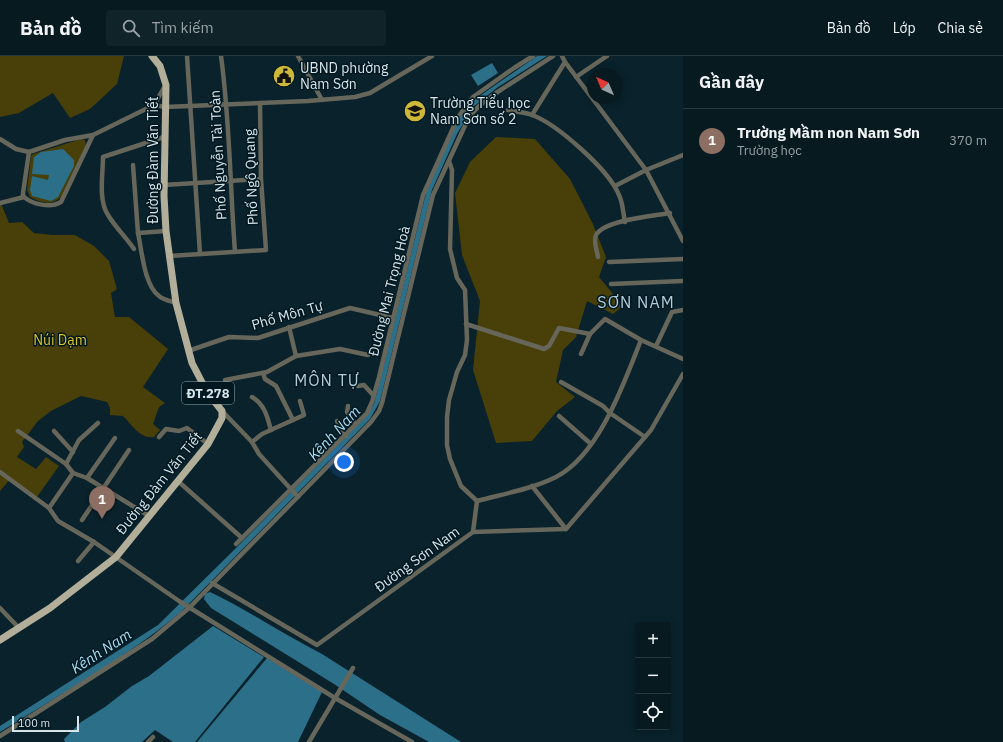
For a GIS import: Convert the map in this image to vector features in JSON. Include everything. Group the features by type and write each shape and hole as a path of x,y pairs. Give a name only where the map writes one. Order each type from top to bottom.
{"main road":[{"name":"Đường Đàm Văn Tiết","path":"0,640 50,608 116,557 179,482 208,444 222,418 222,411 198,375 188,351 176,303 166,231 164,137 166,85 160,66 152,56"}],"street":[{"path":"187,56 191,106 194,183 200,254"},
{"name":"Phố Nguyễn Tài Toàn","path":"221,56 228,104 230,181 235,252"},
{"path":"298,56 322,100"},
{"path":"154,105 165,108 355,97 370,93 432,56"},
{"name":"Đường Mai Trọng Hoà","path":"236,544 346,436 367,413 374,396 423,195 458,117 473,97 533,56"},
{"path":"0,736 152,639 189,608 366,428 379,411 435,188 469,117 479,106 509,83 553,56"},
{"path":"562,56 646,170 670,213 683,241"},
{"path":"576,77 607,56"},
{"path":"532,115 565,62"},
{"path":"1,140 16,149 29,152 70,139 93,135 154,105 166,85"},
{"name":"Phố Ngô Quang","path":"235,252 266,250 261,179 260,103"},
{"path":"508,110 532,115 568,138 594,162 615,186 620,196 625,222"},
{"path":"0,203 24,197 30,201 50,206 61,202 93,135"},
{"path":"134,249 107,214 103,202 103,157 164,137"},
{"path":"24,197 24,184 29,152"},
{"path":"615,186 646,170 683,155"},
{"path":"449,161 452,170 450,249 457,278 465,290 467,340 465,355 454,379 447,411 447,445 456,477 461,486 478,501"},
{"path":"133,165 138,233 149,285 164,300 176,303"},
{"path":"164,184 261,179"},
{"path":"598,256 595,241 598,233 607,226 670,213"},
{"path":"138,233 166,231"},
{"path":"169,256 235,252"},
{"path":"609,262 683,259"},
{"path":"611,284 683,281"},
{"name":"Phố Môn Tự","path":"188,351 229,337 258,338 350,308 393,318"},
{"path":"656,346 672,312 683,310"},
{"path":"581,354 590,334 605,319 641,340 683,359"},
{"path":"466,324 544,349 549,346 559,328 590,334"},
{"path":"289,327 296,356"},
{"path":"478,501 532,486 556,477 567,469 591,444 610,413 641,340"},
{"path":"225,380 263,373 296,356 340,349 368,355"},
{"path":"263,373 265,379 276,386 293,420"},
{"path":"532,486 566,529 651,430 683,374"},
{"path":"561,382 603,406 610,413 645,437"},
{"path":"358,386 364,385 374,396"},
{"path":"252,397 259,401 264,407 271,430"},
{"path":"252,442 262,434 304,415 300,401"},
{"path":"348,406 347,412 356,425"},
{"path":"222,411 252,442 259,454 298,497"},
{"path":"560,416 591,444"},
{"path":"337,421 341,432 346,436"},
{"path":"66,464 79,440 98,423"},
{"path":"159,436 166,429 179,431 187,428 208,444"},
{"path":"18,431 66,464 73,473 87,478 149,516"},
{"path":"54,431 73,452"},
{"path":"87,478 115,438"},
{"path":"82,520 130,450"},
{"path":"0,472 49,508 58,521 94,542 189,608 412,742"},
{"path":"49,508 73,473"},
{"path":"179,482 242,538"},
{"path":"473,532 478,501"},
{"name":"Đường Sơn Nam","path":"212,583 316,645 473,532 566,529"},
{"path":"78,561 94,542"},
{"path":"0,608 19,628"},
{"path":"309,742 353,668"},
{"path":"148,742 153,737"}],"green space":[{"path":"0,56 124,56 117,84 90,109 70,118 53,93 19,113 0,117"},
{"path":"496,137 535,139 570,179 593,224 606,257 599,277 623,306 613,314 587,301 576,337 563,350 556,382 575,397 557,411 532,441 496,443 473,370 480,301 462,255 455,193 470,162"},
{"path":"81,139 85,140 86,145 61,197 54,202 46,203 30,197 27,190 31,156 33,154"},
{"name":"Núi Dạm","path":"0,201 9,223 22,222 34,233 75,235 94,246 109,261 117,289 111,293 115,317 129,317 168,349 143,387 165,403 159,407 153,424 160,430 154,437 140,434 123,416 110,415 110,408 107,402 81,396 51,411 38,421 22,442 24,447 17,457 36,469 46,457 59,466 37,497 11,478 0,491"}],"water":[{"name":"Kênh Nam","path":"537,56 547,56 498,87 473,107 457,134 432,190 380,401 370,419 181,612 160,629 116,660 0,732 0,726 158,625 368,414 374,404 427,189 460,117 474,100"},
{"path":"492,63 498,73 478,86 471,75"},
{"path":"63,149 74,160 74,166 58,197 51,201 32,196 30,190 32,176 48,180 49,175 32,174 34,157 41,152"},
{"path":"210,592 322,654 461,742 429,742 380,715 334,684 211,608 204,599 205,594"},
{"path":"213,626 264,657 195,742 173,742 155,730 142,742 65,742 64,739 81,722 105,707 132,686 149,676"},
{"path":"267,658 322,692 298,742 197,742"}],"place":[{"name":"UBND phường Nam Sơn","path":"284,76"},
{"name":"Trường Tiểu học Nam Sơn số 2","path":"415,111"},
{"name":"Trường Mầm non Nam Sơn","path":"102,519"}],"district":[{"name":"SƠN NAM","path":"636,302"},
{"name":"MÔN TỰ","path":"327,380"}]}
